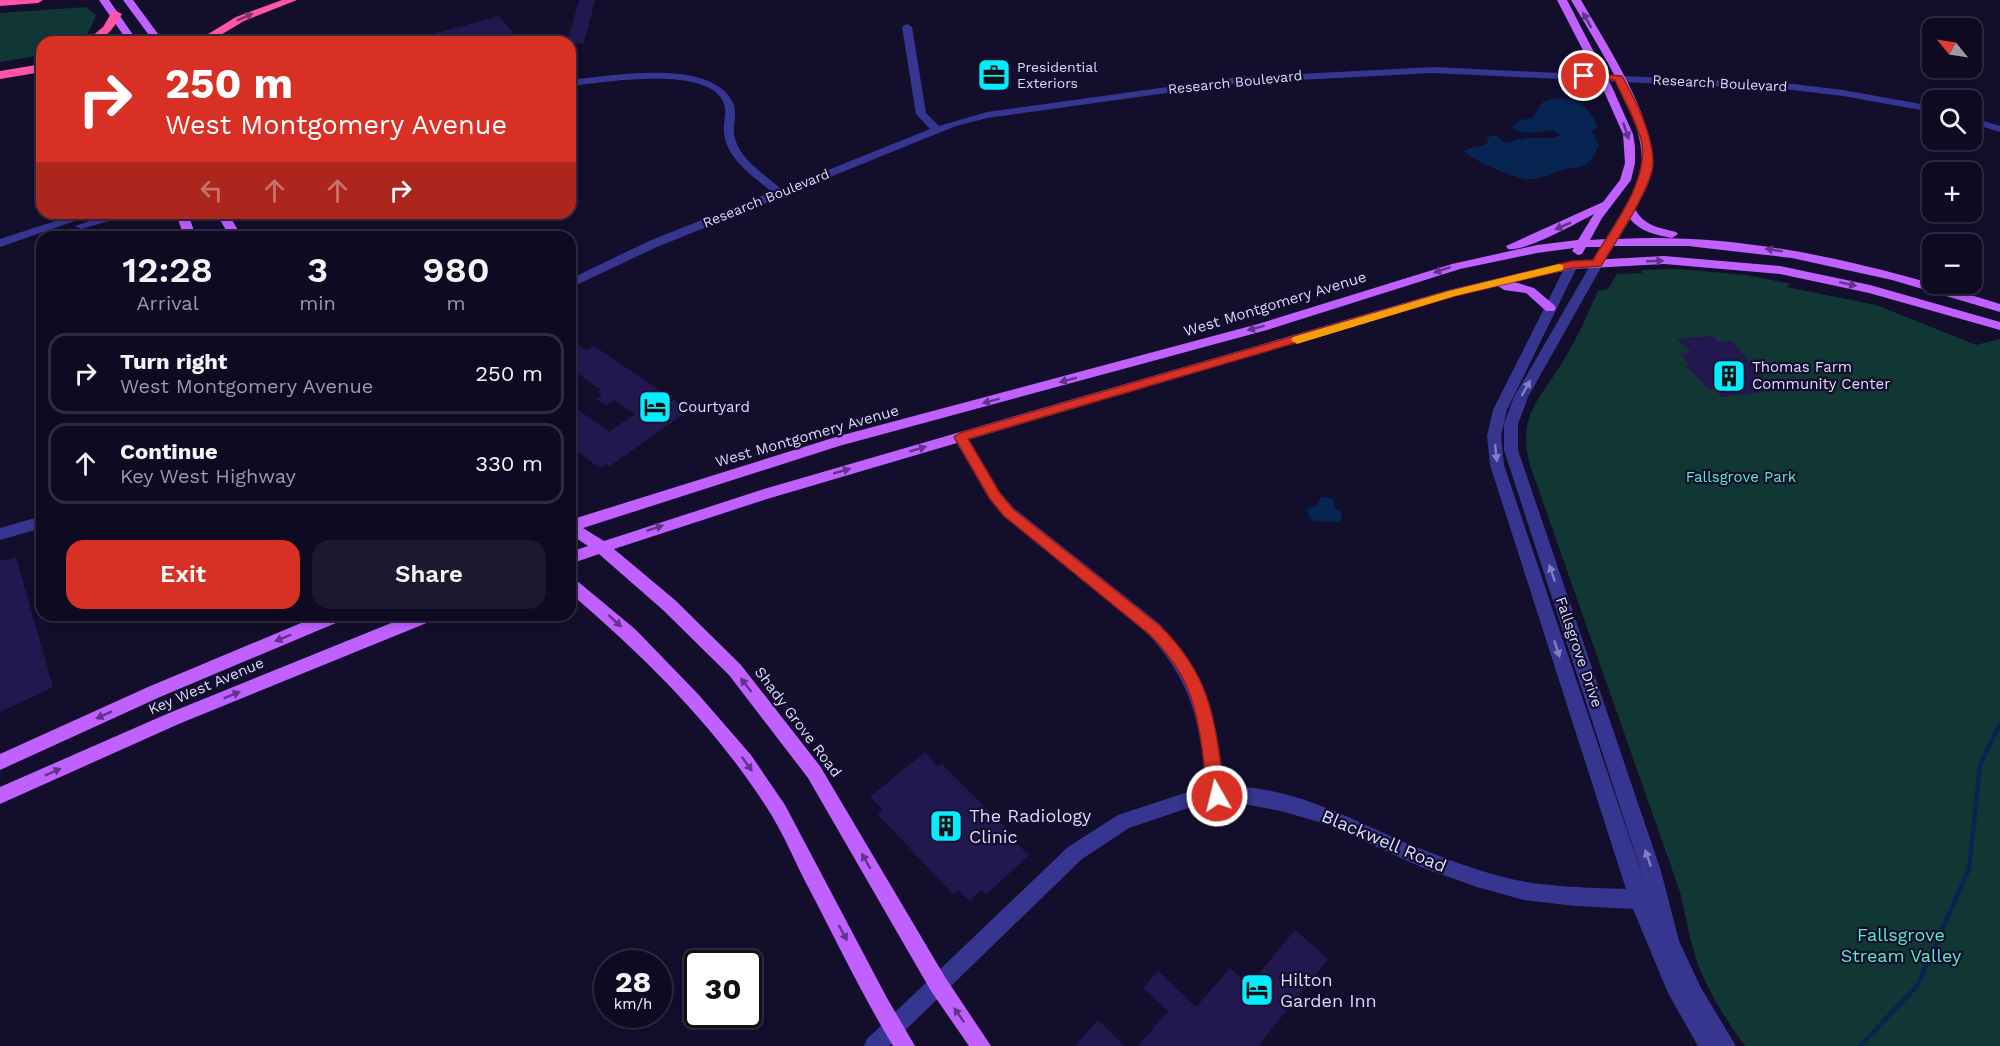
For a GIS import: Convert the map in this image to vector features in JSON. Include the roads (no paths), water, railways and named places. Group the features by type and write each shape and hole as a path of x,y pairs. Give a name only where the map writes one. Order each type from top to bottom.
{"highway":[{"path":"0,3 38,0"},
{"path":"211,36 240,19 292,0"},
{"path":"98,36 107,29 109,6"},
{"path":"0,66 36,61"},
{"path":"0,75 36,69"}],"main road":[{"path":"1562,0 1602,77 1628,134 1630,147 1625,180 1597,217 1572,265"},
{"path":"1576,0 1618,78 1647,142 1648,165 1644,182 1597,264"},
{"path":"129,2 151,36"},
{"path":"109,6 129,36"},
{"path":"1476,260 1559,228 1586,215 1614,196"},
{"path":"1629,208 1635,219 1654,231 1746,245"},
{"name":"West Montgomery Avenue","path":"576,524 838,442 1275,323 1476,260 1581,244 1678,242 1746,245 1847,263 1926,284 2000,308"},
{"path":"576,556 764,494 1453,293 1572,265 1664,260 1780,270 1870,289 2000,326"},
{"path":"1480,286 1520,285 1538,294 1550,309"},
{"name":"Shady Grove Road","path":"576,530 600,546 669,605 735,670 814,772 938,984 981,1046"},
{"path":"576,589 628,634 692,699 745,761 779,811 899,1037"},
{"name":"Key West Avenue","path":"0,762 154,692 323,621"},
{"name":"Key West Avenue","path":"0,796 176,718 413,621"}],"street":[{"path":"907,27 921,114 936,129"},
{"name":"Research Boulevard","path":"576,281 653,244 936,129 987,115 1148,91 1276,76 1433,70 1793,87 1843,93 1922,107"},
{"path":"576,83 674,76 711,86 727,99 731,114 729,134 735,150 746,164 779,193"},
{"path":"1982,123 2000,129"},
{"path":"37,231 74,219"},
{"path":"64,231 105,219"},
{"path":"0,243 36,231"},
{"path":"0,253 36,240"},
{"name":"Fallsgrove Drive","path":"1597,264 1521,397 1511,424 1511,450 1653,872 1670,943 1693,993 1726,1046"},
{"name":"Fallsgrove Drive","path":"1572,265 1500,410 1494,436 1497,465 1639,899 1675,986 1710,1046"},
{"path":"960,437 995,496 1009,512 1154,629 1171,646 1196,685 1205,711 1217,796"},
{"path":"0,534 36,524"},
{"name":"Blackwell Road","path":"874,1046 899,1037 938,984 1075,853 1124,821 1197,797 1238,795 1332,817 1423,859 1477,878 1524,891 1575,897 1659,900"}],"water":[{"path":"1556,98 1571,100 1582,105 1591,114 1598,127 1592,131 1599,145 1588,163 1539,178 1525,179 1496,169 1464,151 1485,145 1488,143 1486,138 1495,135 1505,143 1526,138 1554,138 1560,135 1554,130 1531,133 1516,131 1512,126 1521,120 1532,118 1543,102"},
{"path":"1320,498 1333,499 1335,508 1341,512 1341,520 1338,522 1314,521 1308,515 1308,508 1318,505"}],"waterway":[{"path":"1860,1046 1917,986 1969,869 1980,765 2000,724"}],"place":[{"name":"Presidential Exteriors","path":"994,75"},
{"name":"Thomas Farm Community Center","path":"1729,376"},
{"name":"Courtyard","path":"655,407"},
{"name":"The Radiology Clinic","path":"946,826"},
{"name":"Hilton Garden Inn","path":"1257,990"}],"park label":[{"name":"Fallsgrove Park","path":"1741,477"},
{"name":"Fallsgrove Stream Valley","path":"1901,945"}]}
